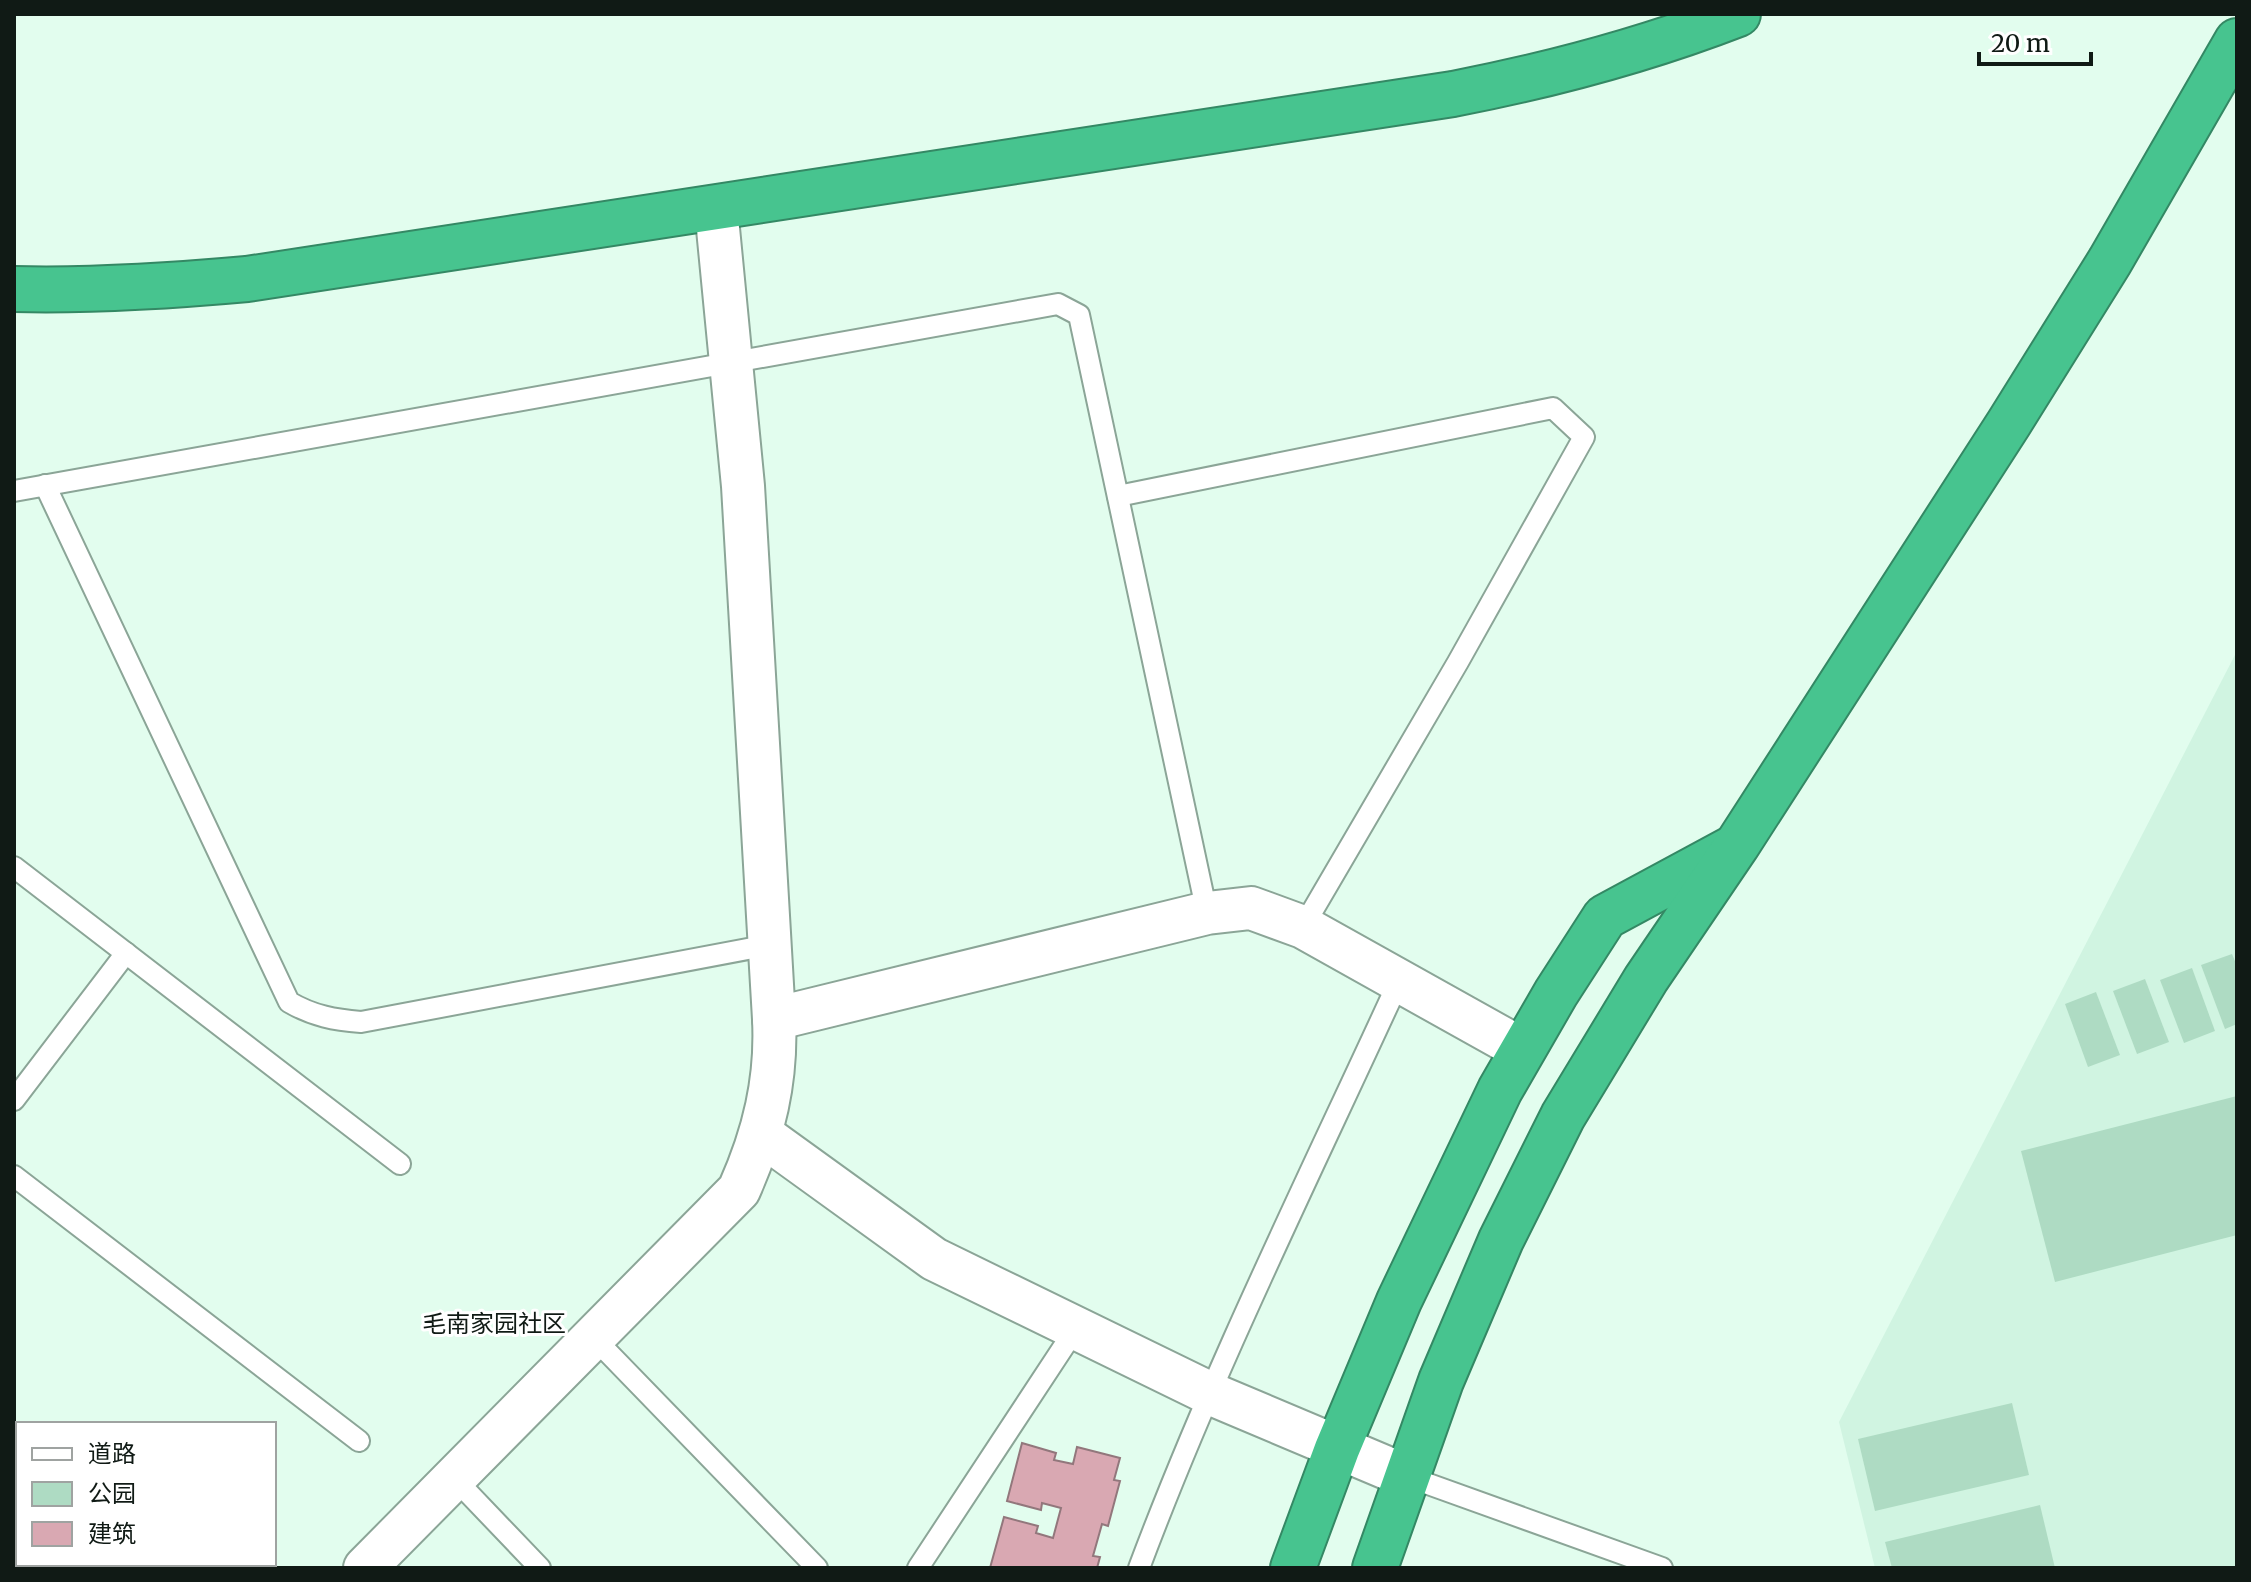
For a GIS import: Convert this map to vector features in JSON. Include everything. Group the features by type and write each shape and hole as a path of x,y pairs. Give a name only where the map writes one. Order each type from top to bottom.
{"highway":[{"path":"14,289 160,287 247,279 1453,94 1602,61 1675,39 1738,14"},
{"path":"1375,1568 1441,1381 1501,1240 1563,1116 1646,979 1737,845 2077,314 2237,41"},
{"path":"1293,1568 1337,1449 1412,1273 1493,1104 1523,1050 1605,917 1737,845"}],"street":[{"path":"365,1568 739,1190 761,1134 774,1073 774,1019 743,486 716,208"},
{"path":"774,1019 1207,913 1251,908 1303,927 1523,1050"},
{"path":"761,1134 934,1259 1209,1393 1406,1476"}],"lane":[{"path":"14,491 1058,304 1079,315 1207,913"},
{"path":"1118,496 1553,408 1584,437 1458,662 1303,927"},
{"path":"45,485 289,1002 314,1015 361,1022 769,945"},
{"path":"14,867 400,1164"},
{"path":"14,1100 126,953"},
{"path":"1139,1568 1172,1479 1209,1393 1399,981"},
{"path":"14,1176 359,1441"},
{"path":"918,1568 1076,1328"},
{"path":"593,1337 817,1568"},
{"path":"1406,1476 1662,1568"},
{"path":"454,1478 540,1568"}],"shaded area":[{"path":"2237,651 2237,1568 1875,1568 1839,1422"}],"green space":[{"path":"2232,954 2237,966 2237,1024 2225,1029 2201,965"},
{"path":"2192,968 2215,1031 2184,1043 2160,980"},
{"path":"2145,979 2169,1042 2137,1054 2113,991"},
{"path":"2096,992 2120,1055 2088,1067 2065,1004"},
{"path":"2237,1096 2237,1235 2055,1282 2021,1151"},
{"path":"2012,1403 2029,1475 1875,1511 1858,1439"},
{"path":"2040,1505 2055,1568 1892,1568 1885,1542"}],"building":[{"path":"1022,1443 1056,1453 1054,1460 1073,1464 1077,1447 1120,1458 1114,1480 1120,1481 1108,1526 1102,1524 1093,1556 1100,1557 1097,1568 990,1568 1004,1517 1038,1526 1036,1533 1053,1538 1061,1508 1042,1503 1041,1510 1007,1501"}],"district":[{"name":"毛南家园社区","path":"494,1323"}]}
